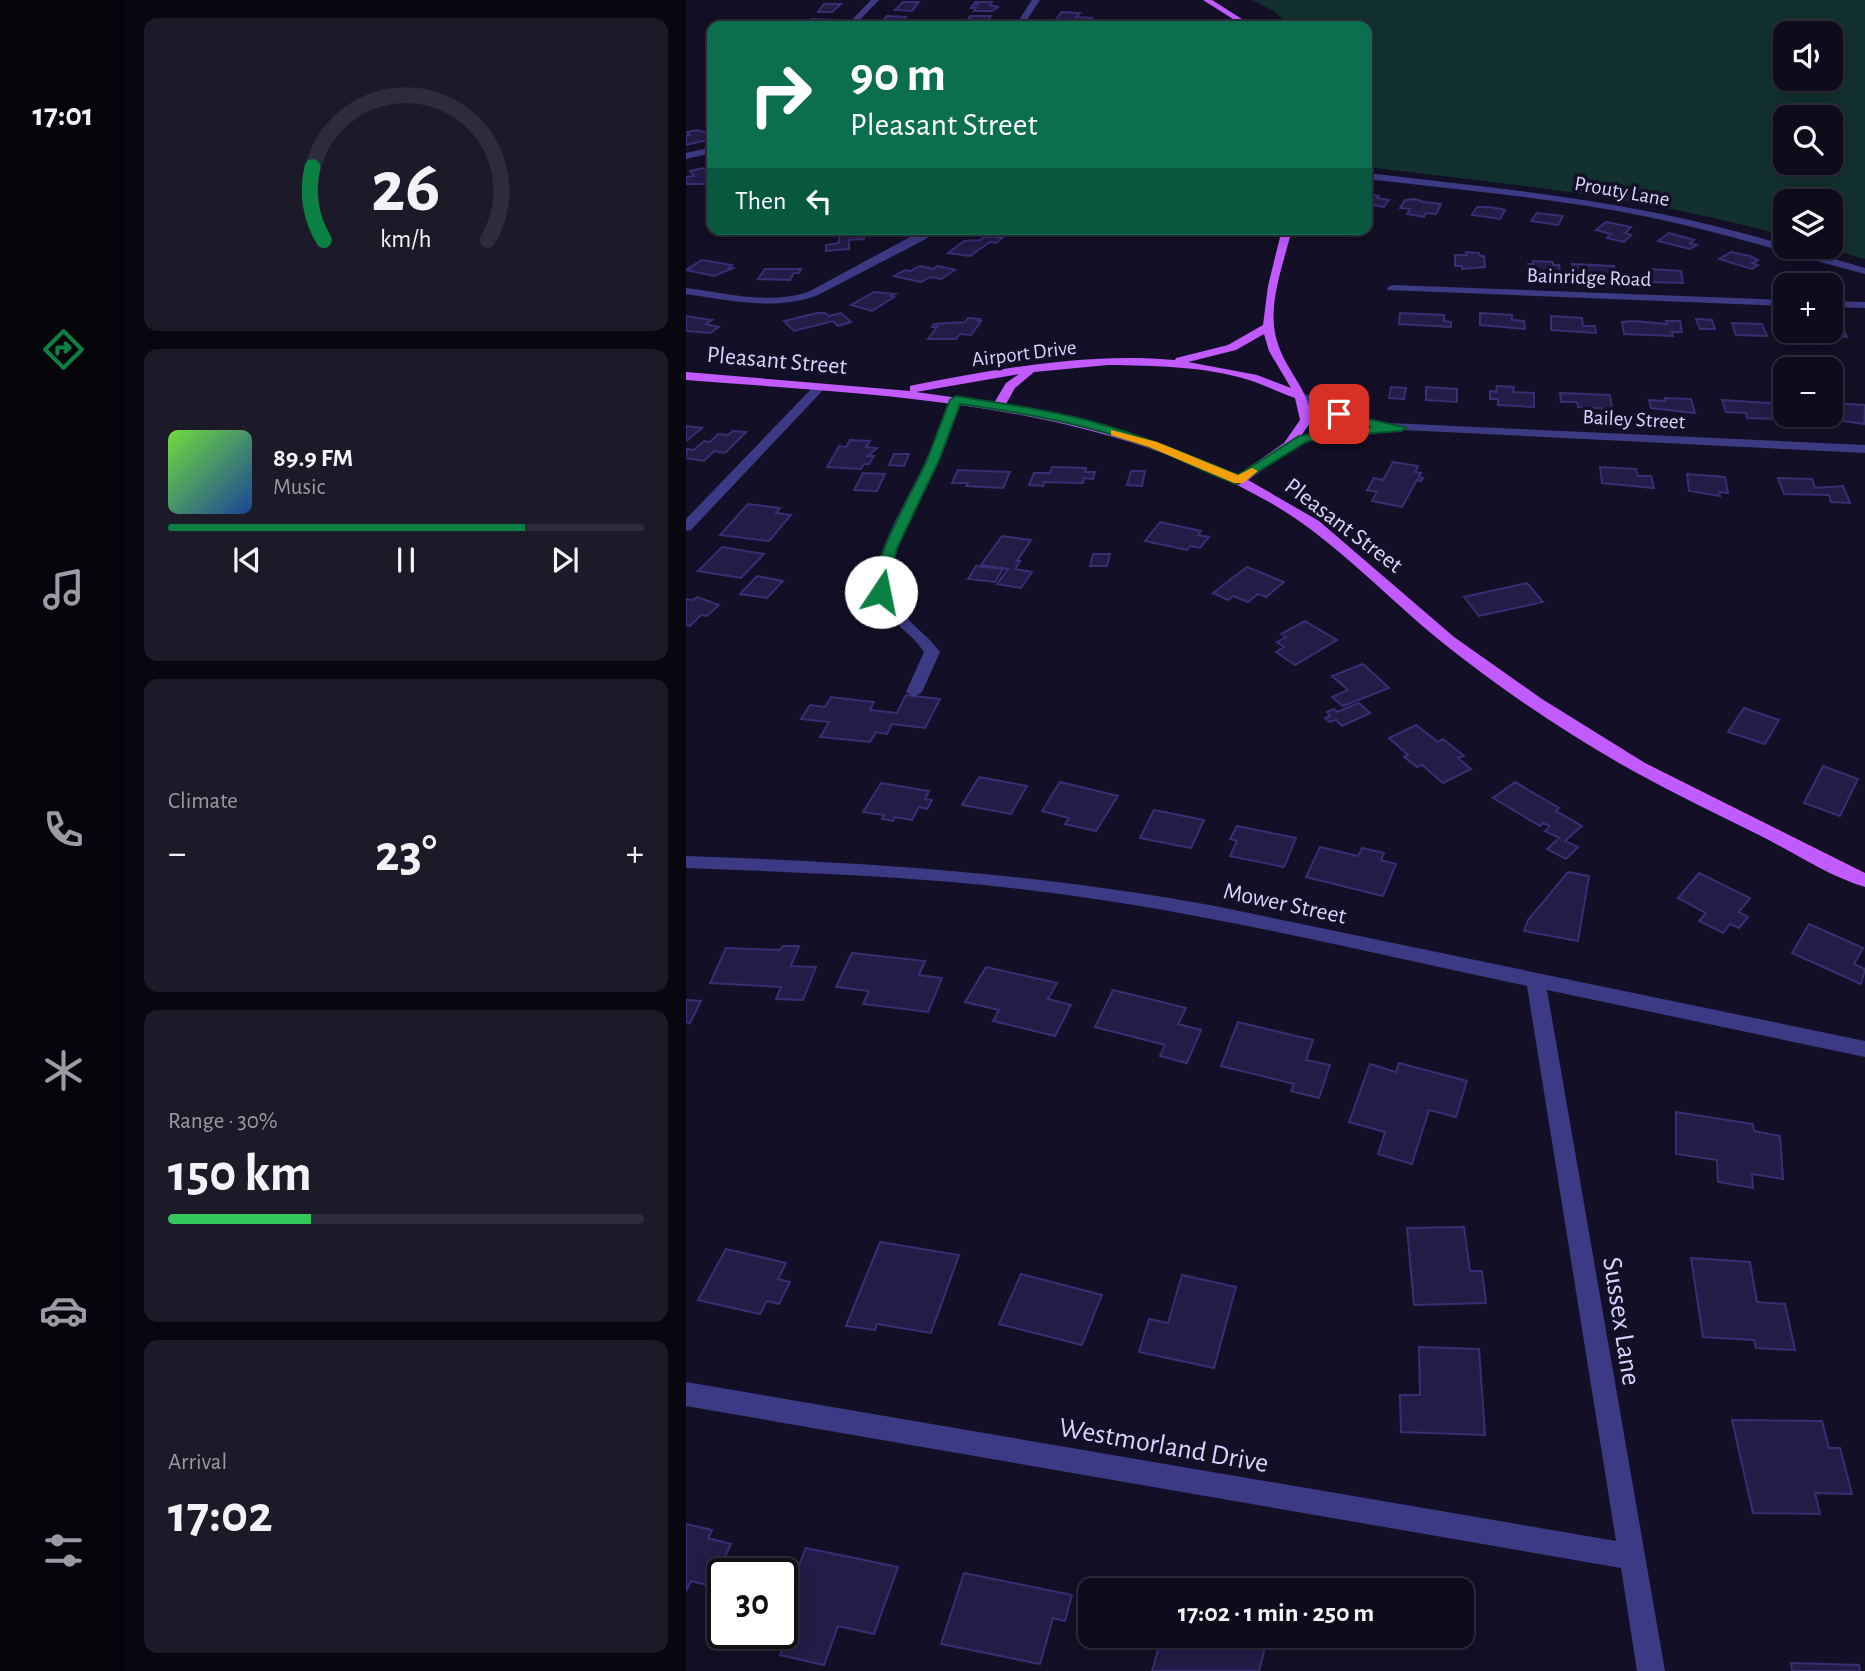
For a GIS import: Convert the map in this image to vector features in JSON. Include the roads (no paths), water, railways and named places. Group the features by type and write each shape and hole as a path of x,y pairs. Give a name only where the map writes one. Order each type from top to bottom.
{"main road":[{"path":"1207,0 1241,21"},
{"path":"1286,235 1267,327 1278,357 1298,395 1306,420 1288,446"},
{"name":"Airport Drive","path":"1161,363 1233,348 1267,327"},
{"name":"Airport Drive","path":"894,393 1049,366 1161,363 1270,381 1298,395"},
{"path":"999,405 1006,390 1014,382 1049,366"},
{"name":"Pleasant Street","path":"686,376 894,393 999,405 1062,417 1124,434 1238,480 1314,524 1449,640 1536,703 1639,767 1865,881"},
{"name":"Bailey Street","path":"1238,480 1288,446"}],"street":[{"path":"855,21 875,0"},
{"path":"1021,21 1036,0"},
{"path":"686,156 707,151"},
{"name":"Prouty Lane","path":"1372,177 1512,193 1636,212 1712,228 1865,271"},
{"path":"686,291 767,302 794,300 812,294 924,235"},
{"name":"Bainridge Road","path":"1392,288 1773,303"},
{"path":"1843,304 1865,305"},
{"path":"686,527 820,387"},
{"name":"Bailey Street","path":"1298,395 1350,418 1401,428"},
{"path":"914,691 932,652 926,641 895,615 881,592 881,580 891,548 933,460 956,400"},
{"name":"Bailey Street","path":"1288,446 1323,434 1401,428 1865,449"},
{"name":"Mower Street","path":"686,862 905,872 1060,887 1202,911 1865,1049"},
{"name":"Sussex Lane","path":"1536,980 1651,1671"},
{"name":"Westmorland Drive","path":"686,1394 1632,1557"}]}
